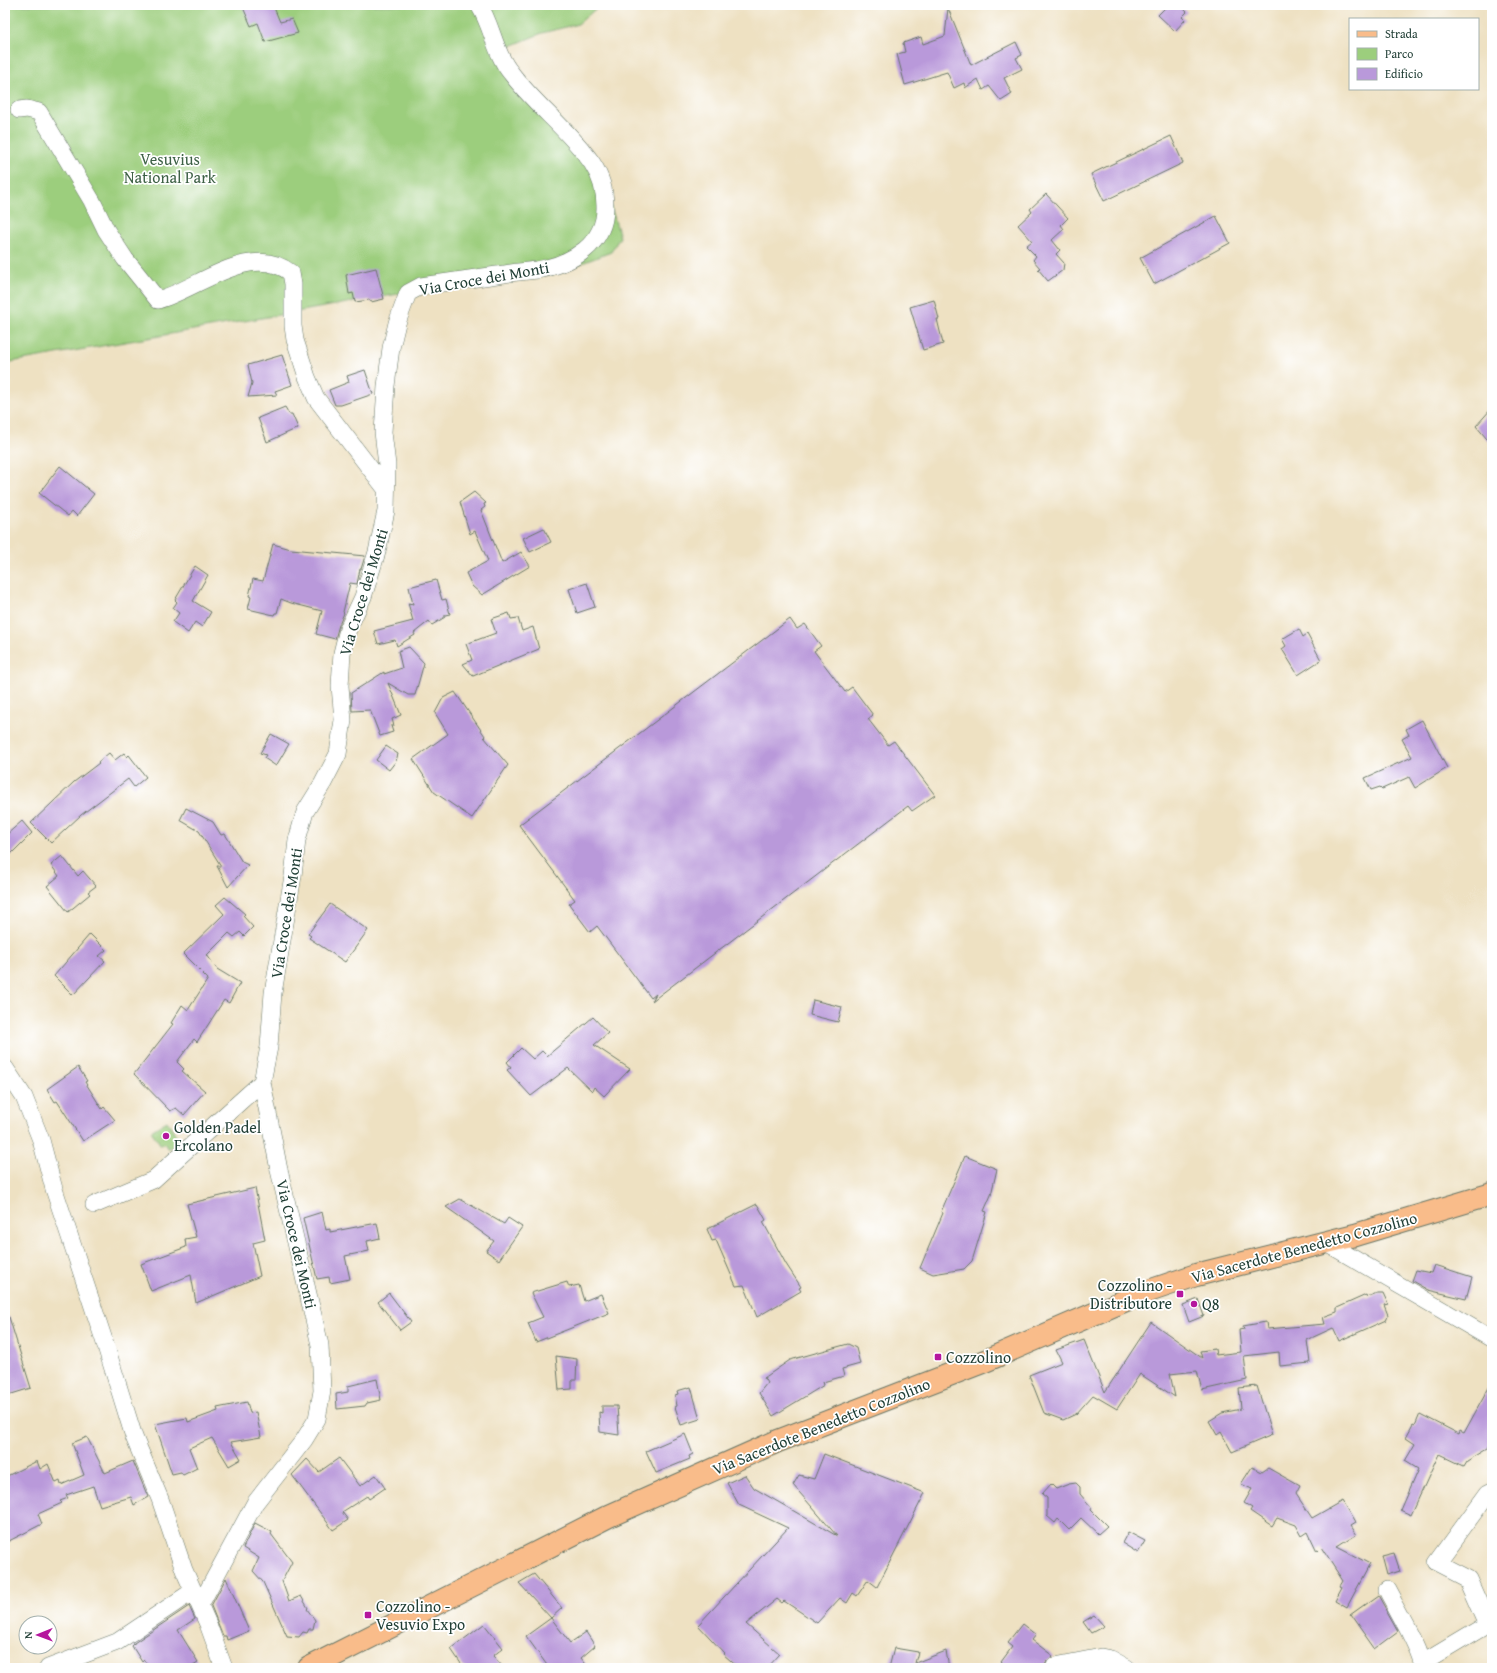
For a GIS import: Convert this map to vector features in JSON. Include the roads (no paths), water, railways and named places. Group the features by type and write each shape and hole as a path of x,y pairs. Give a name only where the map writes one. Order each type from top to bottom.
{"main road":[{"name":"Via Sacerdote Benedetto Cozzolino","path":"308,1668 609,1516 778,1441 985,1361 1140,1294 1196,1275 1325,1242 1492,1194"}],"street":[{"name":"Via Croce dei Monti","path":"196,1598 255,1503 304,1440 317,1419 322,1391 320,1344 279,1170 262,1082 269,1047 274,993 297,840 305,812 323,783 338,754 343,720 340,686 342,653 348,629 363,597 377,552 386,511 387,465 383,432 386,386 391,348 397,323 408,293 421,286 538,270 558,264 573,257 591,245 600,233 605,217 604,192 593,165 581,148 543,110 510,73 479,5"},
{"path":"18,110 27,109 39,112 92,200 106,230 125,259 158,300 215,275 251,262 271,262 283,266 291,273 293,284 292,326 307,378 316,398 386,489"},
{"path":"5,1068 24,1097 41,1140 54,1189 104,1340 134,1437 160,1499 184,1570 208,1624 224,1668"},
{"path":"94,1205 153,1180 262,1082"},
{"path":"1325,1242 1492,1339"},
{"path":"1387,1590 1412,1638 1423,1666 1488,1624 1468,1579 1437,1563 1488,1493 1492,1491"},
{"path":"48,1668 117,1642 196,1598"},
{"path":"1054,1666 1101,1657 1111,1659 1128,1668"}],"place":[{"name":"Golden Padel Ercolano","path":"166,1136"},
{"name":"Cozzolino - Distributore","path":"1180,1294"},
{"name":"Q8","path":"1194,1304"},
{"name":"Cozzolino","path":"938,1357"},
{"name":"Cozzolino - Vesuvio Expo","path":"368,1615"}],"park label":[{"name":"Vesuvius National Park","path":"170,168"}]}
